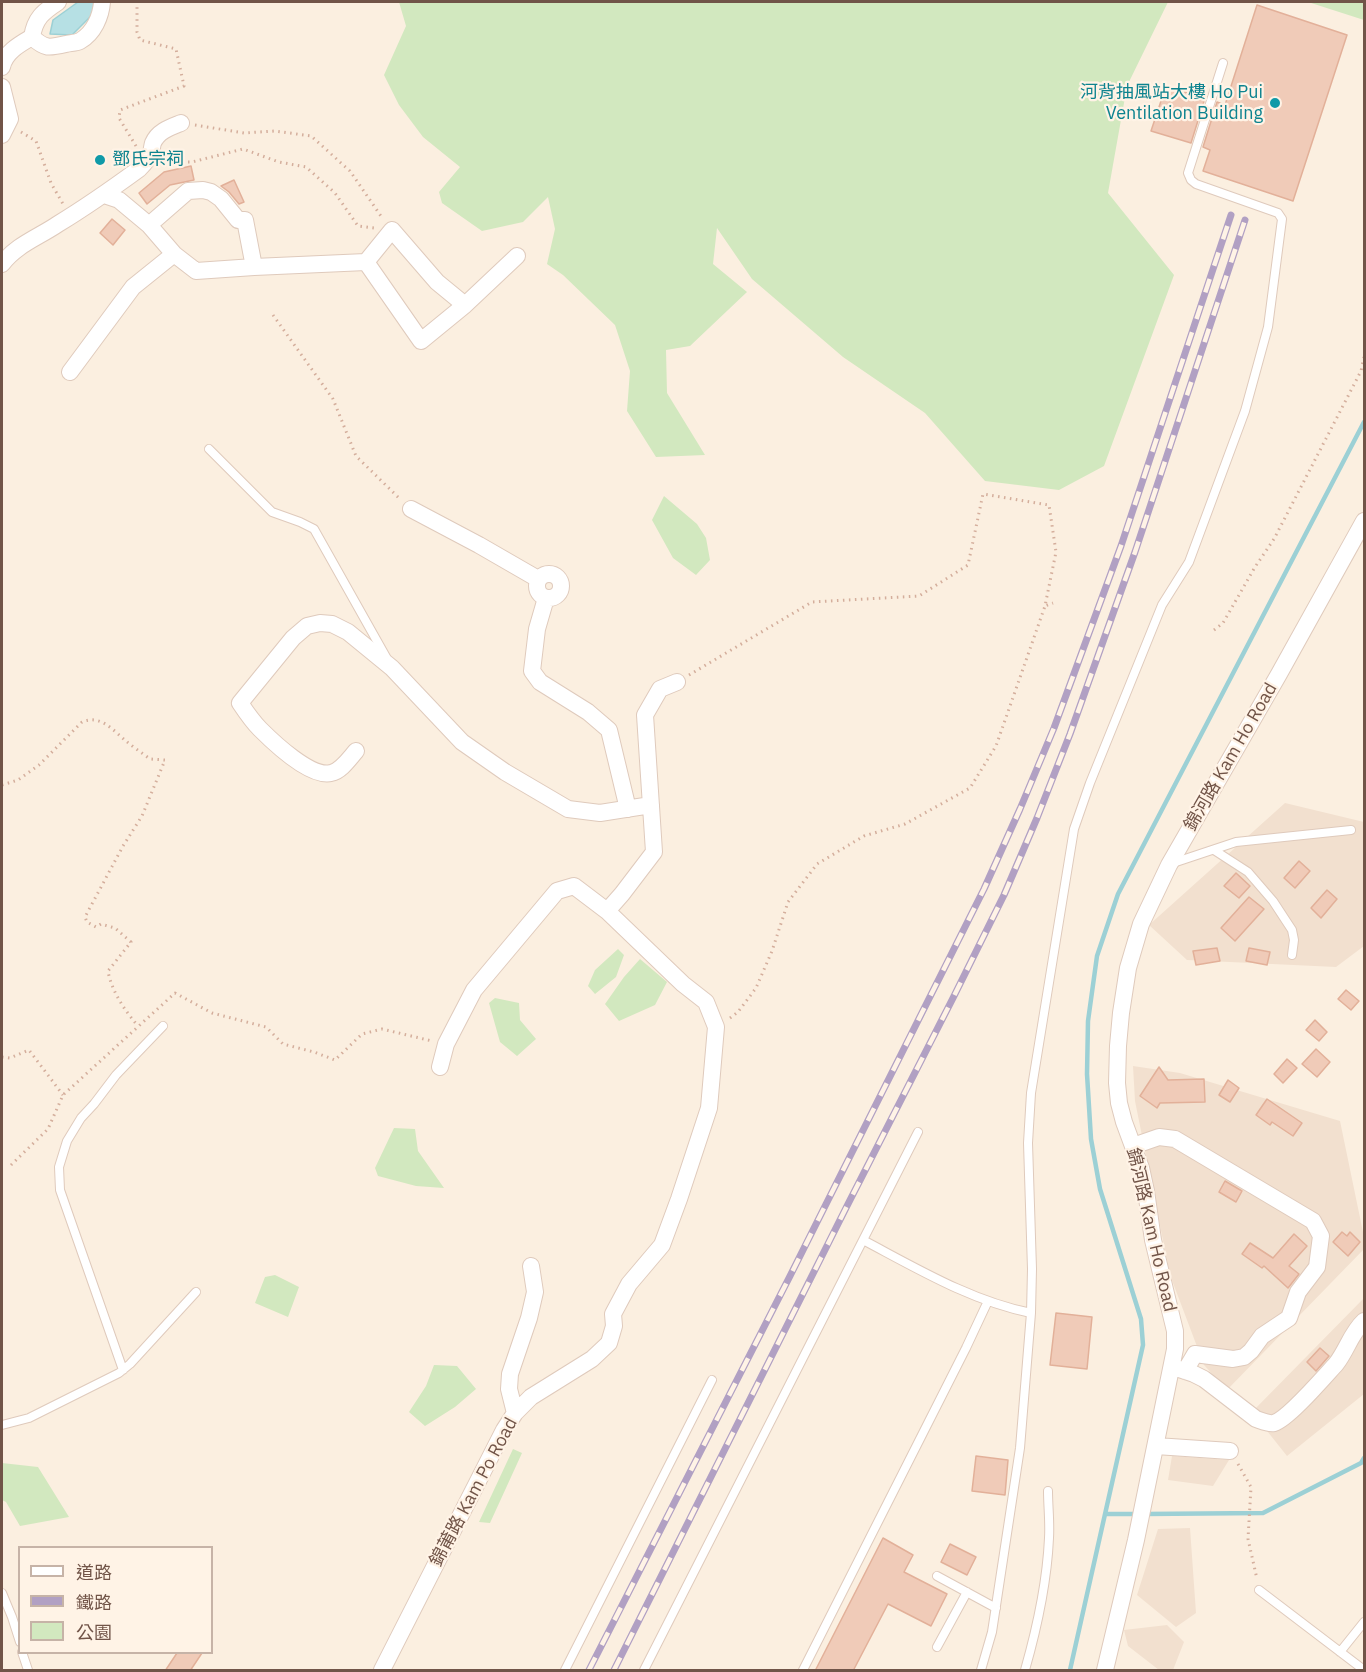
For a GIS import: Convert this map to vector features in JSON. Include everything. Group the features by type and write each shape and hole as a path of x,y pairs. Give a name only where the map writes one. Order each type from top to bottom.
{"street":[{"path":"2,67 3,61 14,48 32,37 34,26 43,12 58,2"},
{"path":"32,37 41,46 52,47 80,41 93,28 101,13 102,2"},
{"path":"2,87 10,119 2,135"},
{"path":"2,264 9,254 104,195 146,162 153,143 159,135 181,123"},
{"path":"149,225 188,191 211,192 221,199 238,220 245,220 254,267"},
{"path":"104,195 119,200 149,225 174,254 196,271 366,262"},
{"path":"366,262 388,226 437,282 465,305"},
{"path":"70,372 133,287 174,254"},
{"path":"366,262 421,341 465,305 517,256"},
{"path":"411,509 538,579 536,587 539,594 546,598 537,629 532,671 540,682 588,712 609,730 628,808"},
{"name":"錦河路 Kam Ho Road","path":"1105,1671 1156,1446 1178,1369 1175,1331 1153,1240 1141,1168 1124,1122 1118,1093 1121,1013 1128,968 1141,924 1169,865 1365,521"},
{"path":"356,751 332,773 320,773 303,766 260,729 240,703 293,638 307,626 320,623 332,624 348,632 392,668 462,742 505,772 568,809 600,813 651,805"},
{"path":"607,911 654,852 645,715 660,689 677,682"},
{"path":"440,1067 446,1044 474,990 557,891 574,886 607,911 683,984 706,1002 716,1027"},
{"name":"錦莆路 Kam Po Road","path":"382,1671 504,1430 515,1413 531,1397 592,1359 609,1343 614,1326 613,1314 629,1284 662,1245 680,1199 709,1108 716,1027"},
{"path":"1133,1146 1160,1137 1174,1139 1312,1221 1321,1236 1317,1267 1299,1292 1289,1318 1262,1336 1251,1352 1244,1357 1233,1359 1195,1354 1178,1369 1204,1379 1256,1419 1274,1423 1286,1416 1336,1364 1342,1357 1352,1335 1365,1321"},
{"path":"515,1413 509,1389 510,1374 529,1318 535,1292 531,1266"},
{"path":"1156,1446 1230,1451"}],"lane":[{"path":"981,1671 992,1632 1020,1448 1031,1312 1028,1143 1031,1093 1074,830 1162,605 1189,562 1245,411 1268,327 1282,219 1278,213 1196,184 1188,173 1223,63"},
{"path":"209,448 272,512 314,529 392,668"},
{"path":"1169,865 1236,842 1351,830"},
{"path":"1214,850 1248,872 1273,900 1292,930 1294,940 1292,955"},
{"path":"123,1370 60,1190 59,1167 67,1141 81,1118 116,1075 163,1026"},
{"path":"644,1671 918,1132"},
{"path":"863,1240 942,1281 988,1301 1012,1309 1031,1312"},
{"path":"2,1425 29,1418 123,1370 196,1292"},
{"path":"802,1671 988,1301"},
{"path":"565,1671 712,1380"},
{"path":"1025,1671 1043,1593 1047,1563 1048,1491"},
{"path":"938,1576 996,1608"},
{"path":"1259,1590 1364,1671"},
{"path":"937,1647 967,1592"},
{"path":"2,1593 18,1636"},
{"path":"1340,1652 1365,1622"},
{"path":"22,1654 28,1671"}],"path":[{"path":"137,2 137,32 140,40 176,49 184,86 120,110 119,118 146,162 192,162 243,149 279,162 306,166 335,193 358,225 379,229 388,226 351,171 311,136 275,131 244,133 181,123"},
{"path":"10,119 20,131 36,141 51,183 70,217"},
{"path":"273,315 333,399 356,456 411,509"},
{"path":"1214,630 1223,622 1274,539 1365,357"},
{"path":"677,682 812,602 919,596 968,565 983,494 1049,505 1056,552 1045,606 996,746 970,788 905,824 864,836 817,864 788,902 772,951 756,988 738,1012 716,1027"},
{"path":"1045,606 1053,603"},
{"path":"2,785 18,780 39,765 82,722 88,719 106,724 150,759 165,760 142,816 123,846 85,917 87,922 96,927 101,924 115,928 131,942 108,970 128,1014 138,1026"},
{"path":"11,1166 48,1129 63,1095 175,993 212,1013 266,1027 283,1044 335,1060 362,1034 382,1029 446,1044"},
{"path":"2,1057 10,1058 29,1050 63,1095"},
{"path":"1230,1451 1251,1487 1248,1539 1259,1590"}],"shaded area":[{"path":"1285,803 1364,822 1364,946 1336,967 1187,960 1149,925"},
{"path":"1133,1066 1180,1073 1340,1121 1364,1237 1364,1249 1227,1390 1204,1365 1170,1275 1135,1101"},
{"path":"1364,1298 1364,1394 1287,1456 1252,1412"},
{"path":"1172,1456 1229,1460 1213,1486 1168,1480"},
{"path":"1190,1528 1196,1613 1176,1627 1137,1595 1158,1529"},
{"path":"1167,1625 1184,1642 1173,1670 1159,1670 1128,1646 1124,1630"}],"green space":[{"path":"399,2 1168,2 1127,86 1108,193 1174,275 1104,466 1059,490 985,481 925,413 843,357 752,279 717,228 713,264 747,292 690,346 666,350 667,393 705,455 656,457 627,411 630,371 615,325 563,275 547,264 555,229 548,197 523,222 482,231 442,203 439,192 460,167 423,137 399,105 384,75 406,26"},
{"path":"1308,2 1364,2 1364,20"},
{"path":"664,496 697,524 706,538 710,560 696,575 673,558 652,520"},
{"path":"618,949 624,955 616,977 595,994 588,986 595,970"},
{"path":"640,959 667,982 655,1005 619,1021 605,1004"},
{"path":"495,998 519,1003 520,1020 536,1039 517,1056 500,1042 489,1003"},
{"path":"394,1128 415,1129 418,1151 444,1188 416,1186 378,1176 375,1168"},
{"path":"275,1275 299,1287 288,1317 255,1303 265,1277"},
{"path":"434,1365 457,1366 476,1389 455,1407 425,1426 409,1412 426,1386"},
{"path":"513,1449 522,1453 490,1523 479,1522"},
{"path":"2,1463 38,1467 69,1517 20,1526 6,1502 2,1500"}],"water":[{"path":"78,2 95,2 93,14 72,35 50,34 53,20"}],"building":[{"name":"河背抽風站大樓 Ho Pui Ventilation Building","path":"1257,5 1347,35 1293,201 1203,171 1210,150 1203,147 1217,102 1225,105"},
{"path":"1166,86 1205,98 1191,143 1151,131"},
{"path":"191,166 194,180 170,185 147,204 139,193 164,172"},
{"path":"234,180 244,202 239,204 221,186"},
{"path":"112,219 125,230 113,245 100,233"},
{"path":"1299,861 1310,871 1295,888 1284,878"},
{"path":"1236,873 1250,886 1239,898 1224,886"},
{"path":"1327,890 1337,899 1321,918 1311,908"},
{"path":"1249,897 1264,909 1235,941 1221,928"},
{"path":"1217,948 1220,961 1196,965 1193,951"},
{"path":"1249,948 1270,952 1267,965 1246,961"},
{"path":"1346,990 1359,1001 1351,1010 1338,999"},
{"path":"1315,1020 1327,1032 1319,1041 1306,1030"},
{"path":"1316,1049 1330,1062 1317,1077 1302,1064"},
{"path":"1287,1059 1297,1068 1283,1083 1274,1074"},
{"path":"1159,1067 1168,1080 1204,1079 1205,1102 1160,1103 1157,1108 1140,1096"},
{"path":"1228,1080 1239,1088 1230,1102 1219,1095"},
{"path":"1267,1099 1302,1123 1293,1136 1272,1122 1270,1125 1256,1115"},
{"path":"1225,1181 1242,1191 1236,1202 1219,1192"},
{"path":"1342,1232 1347,1236 1350,1232 1360,1242 1348,1256 1333,1242"},
{"path":"1294,1234 1307,1246 1289,1266 1299,1274 1288,1288 1264,1266 1262,1268 1242,1254 1250,1243 1273,1258"},
{"path":"1056,1313 1092,1317 1087,1369 1050,1365"},
{"path":"1320,1348 1329,1356 1316,1371 1307,1362"},
{"path":"976,1456 1008,1460 1005,1495 972,1491"},
{"path":"883,1538 913,1555 904,1572 947,1594 931,1626 888,1604 853,1671 815,1671"},
{"path":"950,1544 976,1557 967,1575 941,1562"},
{"path":"176,1654 201,1654 190,1671 165,1671"}],"waterway":[{"path":"1070,1670 1143,1345 1141,1319 1100,1189 1091,1139 1087,1074 1088,1021 1097,956 1118,894 1364,422"},
{"path":"1145,1514 1263,1513 1361,1463 1364,1458"},
{"path":"1105,1514 1136,1514"}],"railway":[{"path":"589,1670 984,889 1020,809 1054,728 1121,546 1231,215"},
{"path":"614,1670 1004,895 1070,734 1135,552 1245,220"}],"place":[{"name":"河背抽風站大樓 Ho Pui Ventilation Building","path":"1275,103"},
{"name":"鄧氏宗祠","path":"100,160"}]}
